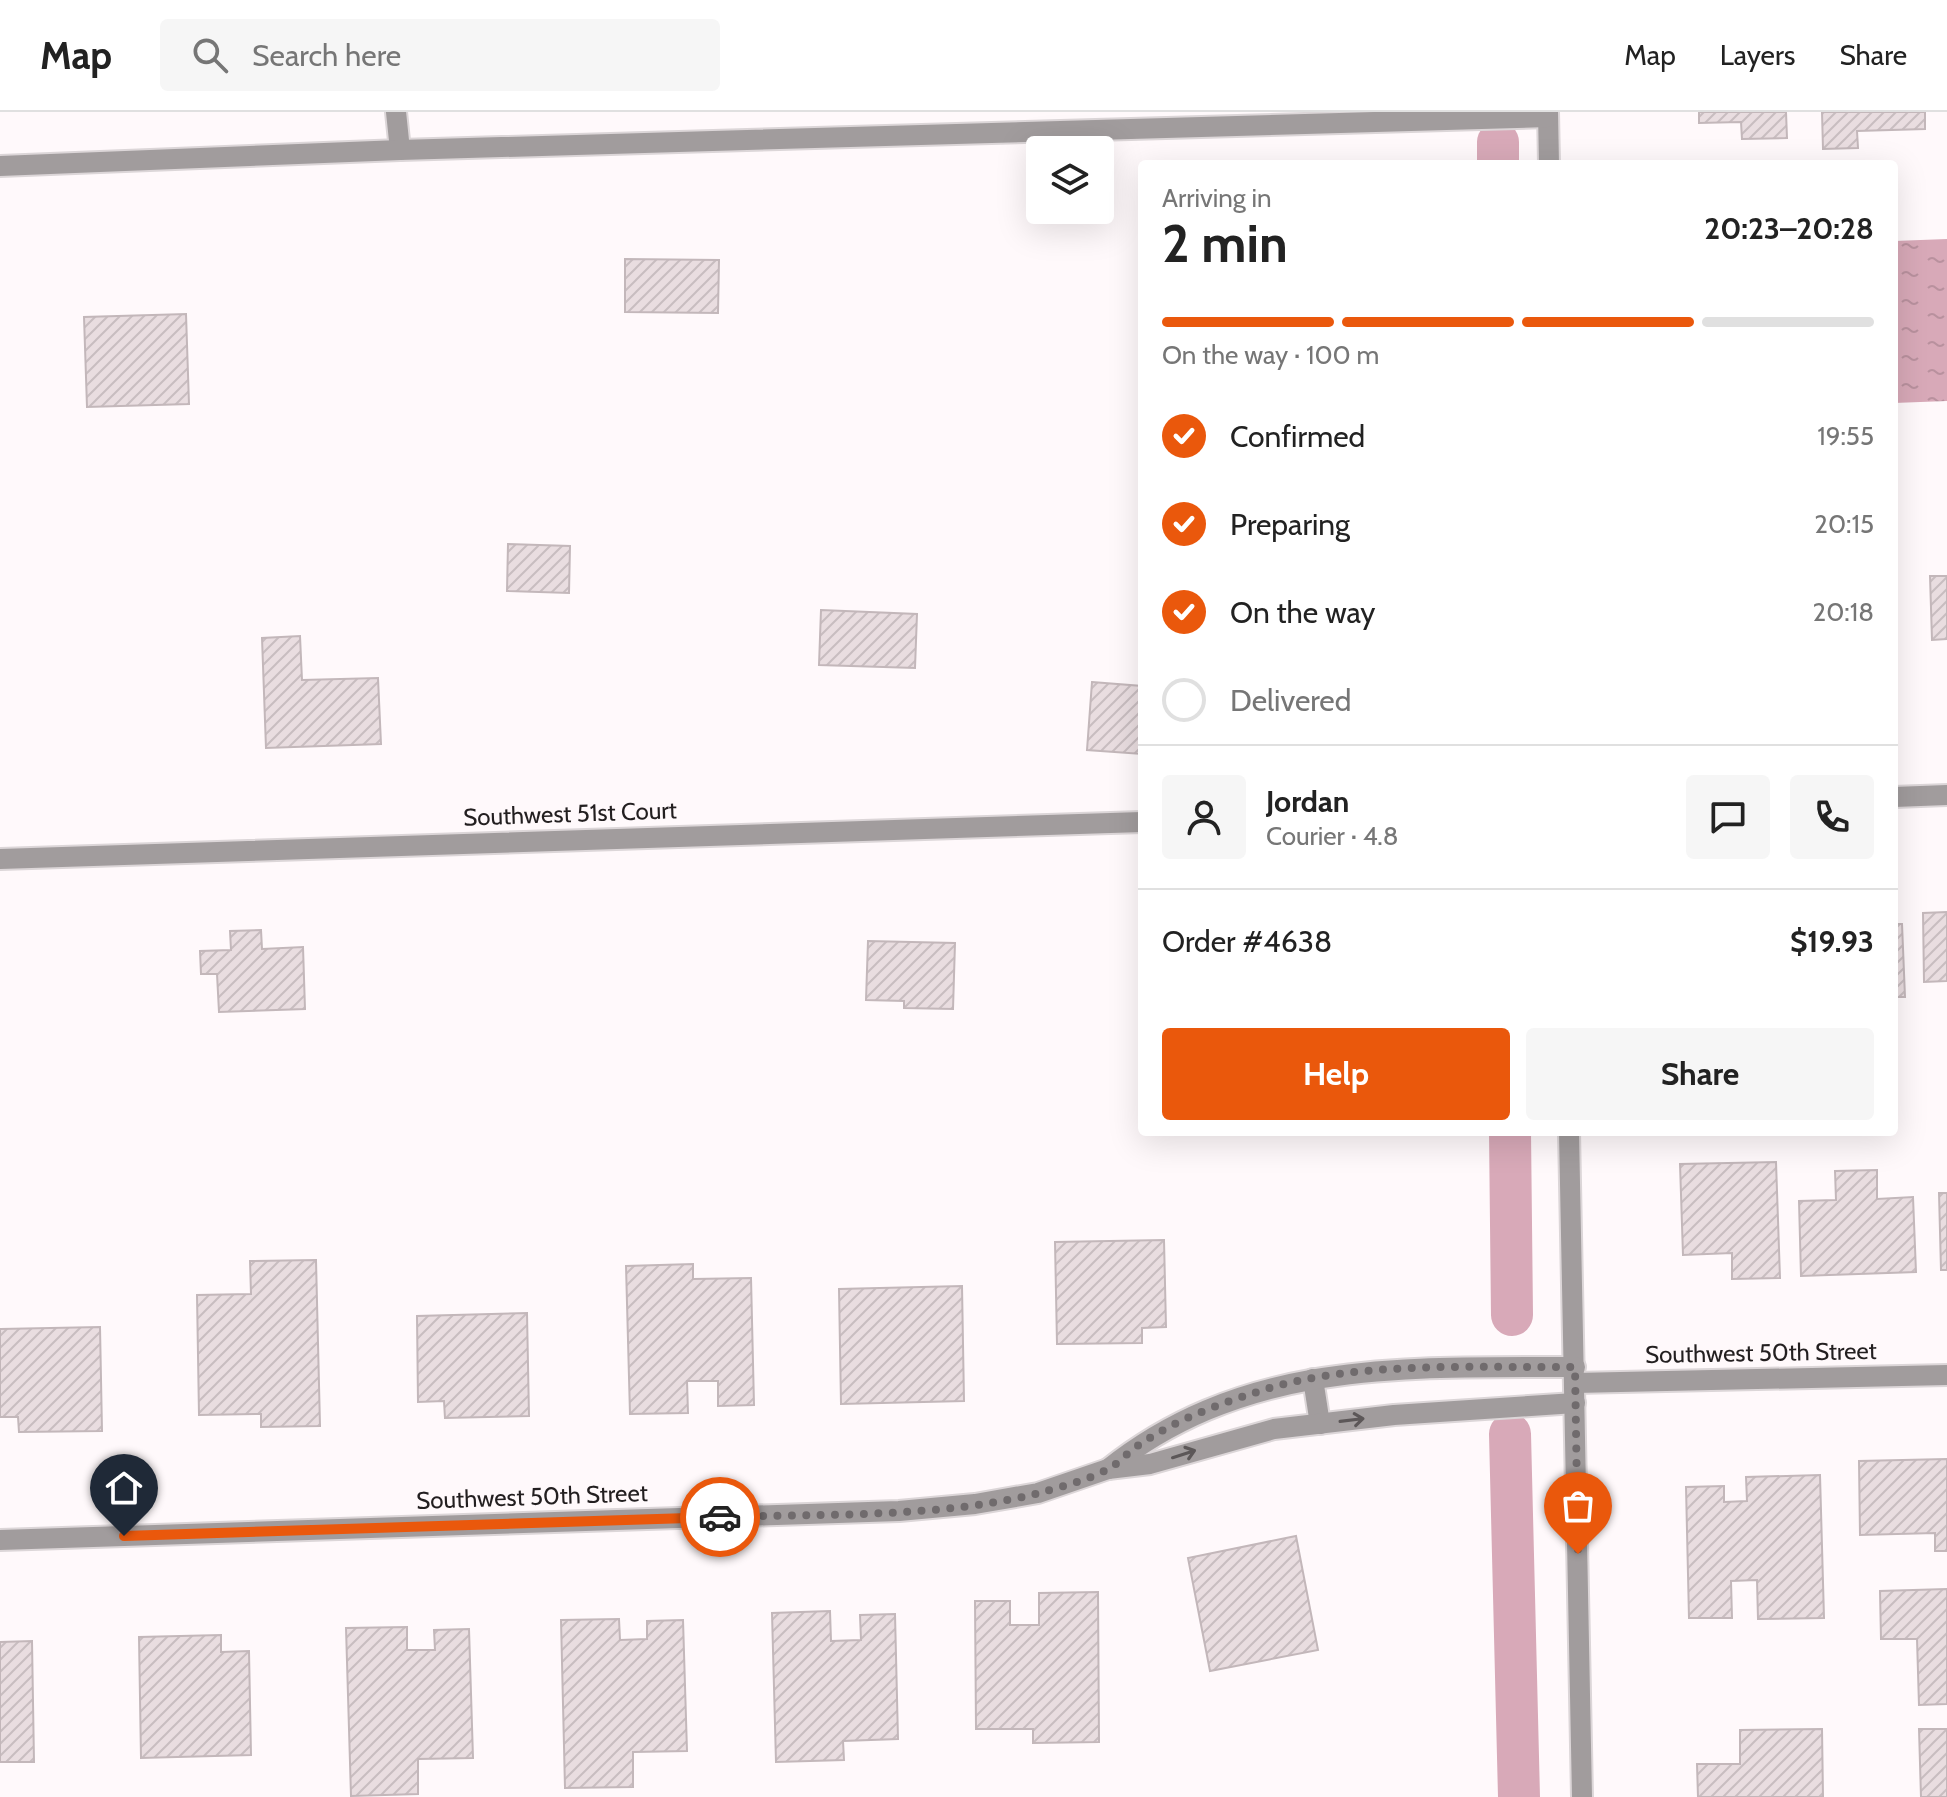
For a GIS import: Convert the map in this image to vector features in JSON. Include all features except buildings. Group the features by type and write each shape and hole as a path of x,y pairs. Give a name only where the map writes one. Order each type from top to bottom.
{"street":[{"path":"396,112 400,150"},
{"path":"0,166 400,150 1548,115 1549,160"},
{"path":"1898,797 1947,795"},
{"name":"Southwest 51st Court","path":"0,859 1138,822"},
{"path":"1569,1136 1582,1797"},
{"name":"Southwest 50th Street","path":"1108,1469 1137,1446 1189,1418 1259,1391 1313,1379 1417,1368 1575,1384 1947,1375"},
{"path":"1313,1379 1320,1424"},
{"name":"Southwest 50th Street","path":"0,1540 899,1511 975,1504 1038,1493 1108,1469 1150,1464 1274,1429 1394,1415 1575,1384"}],"water":[{"path":"1947,239 1947,401 1898,403 1898,241"}],"waterway":[{"path":"1498,142 1498,160"},
{"path":"1510,1136 1512,1315"},
{"path":"1510,1434 1519,1797"}],"way so far":[{"path":"720,1517 899,1511 975,1504 1038,1493 1108,1469 1137,1446 1189,1418 1259,1391 1328,1375 1417,1368 1575,1367 1578,1554"}],"route":[{"path":"124,1536 720,1517"}]}
